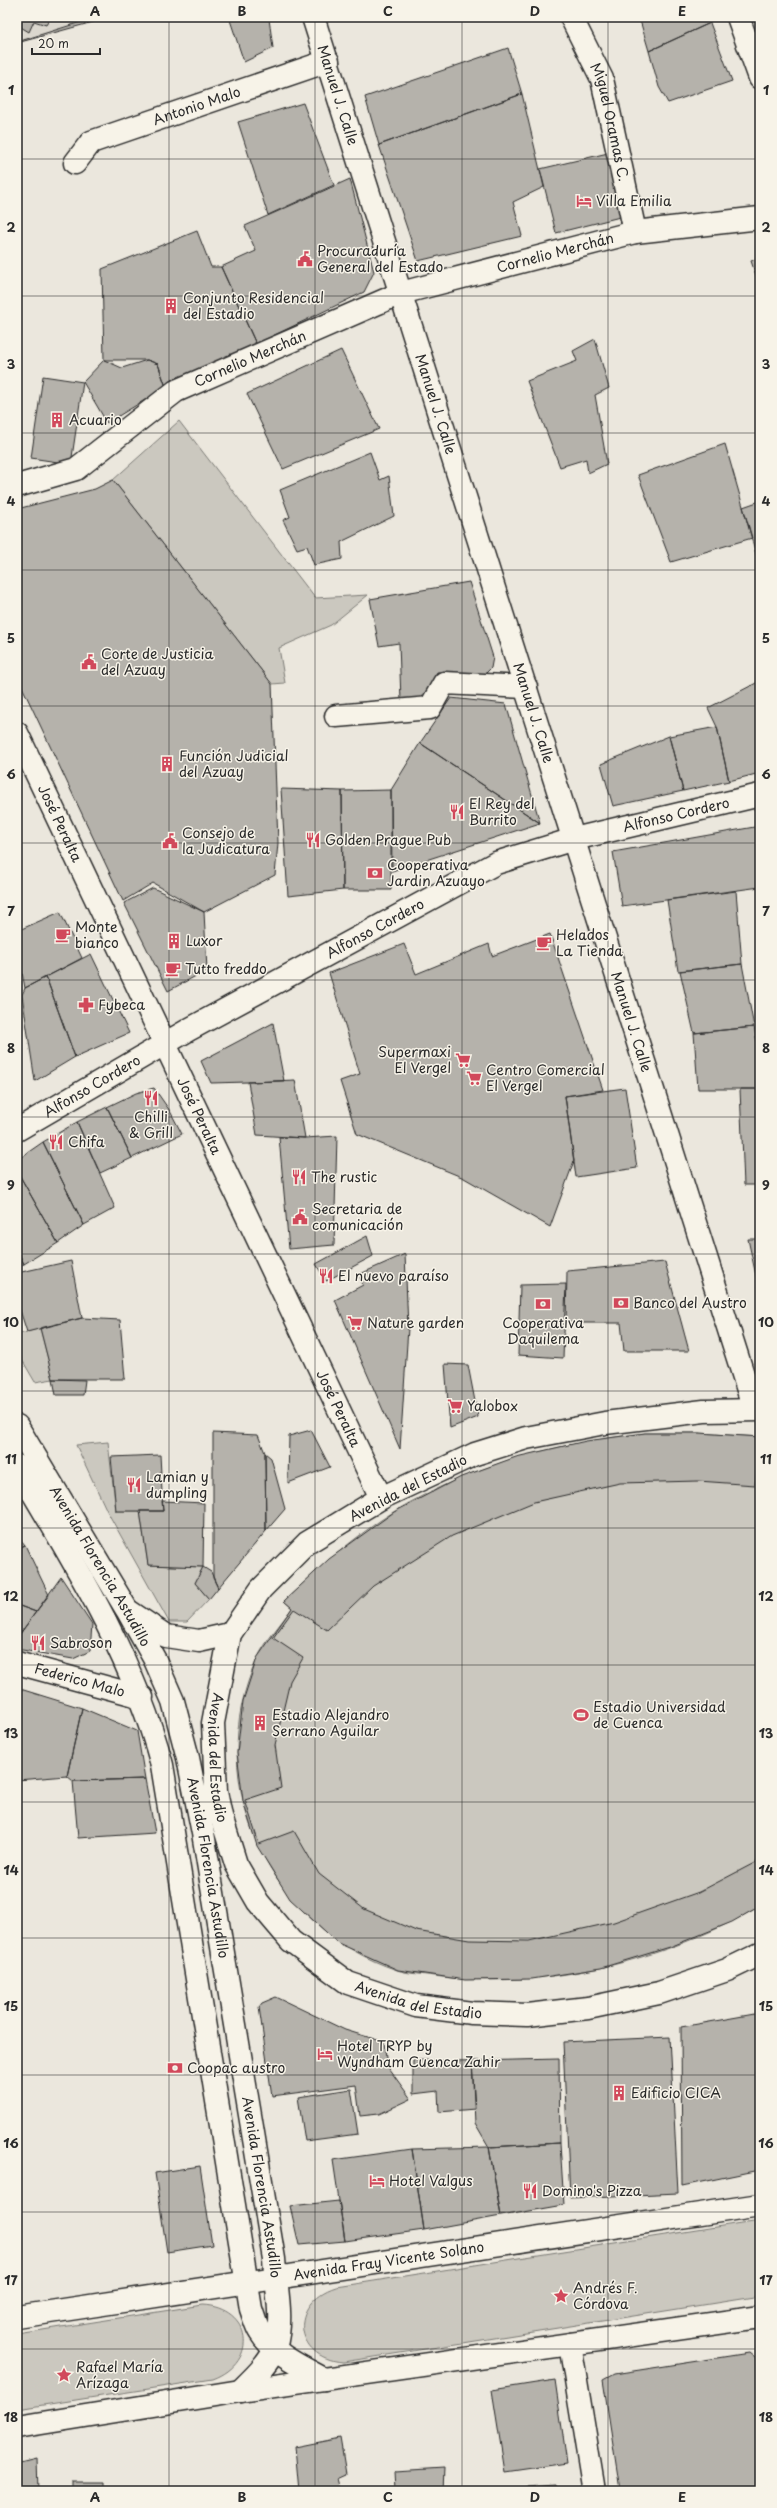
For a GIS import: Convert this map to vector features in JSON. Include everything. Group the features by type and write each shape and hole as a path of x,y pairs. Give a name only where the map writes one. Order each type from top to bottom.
{"main road":[{"name":"Manuel J. Calle","path":"313,17 757,1409"},
{"name":"Miguel Oramas C.","path":"571,17 602,78 635,232"},
{"path":"738,17 760,78"},
{"name":"Antonio Malo","path":"74,163 91,142 328,61"},
{"name":"Cornelio Merchán","path":"17,486 76,469 176,391 401,293 635,232 760,218"},
{"path":"336,716 430,708 444,683 526,687"},
{"name":"José Peralta","path":"17,733 24,761 165,1043 381,1498"},
{"name":"Alfonso Cordero","path":"17,1130 165,1043 496,863 574,839 760,795"},
{"name":"Avenida del Estadio","path":"757,1409 704,1411 605,1423 526,1438 475,1454 381,1498 307,1543 261,1589 230,1634 214,1723 216,1792 221,1816 236,1864 258,1902 291,1941 348,1983 416,2006 472,2013 527,2015 588,2008 659,1993 727,1970 760,1954"},
{"name":"Avenida Florencia Astudillo","path":"17,1426 127,1610 155,1660 173,1701 188,1758 197,1804 280,2305 275,2349 263,2367 240,2391"},
{"name":"Avenida Florencia Astudillo","path":"17,1466 87,1585 142,1697 162,1765 245,2282 251,2309 260,2332 275,2349 294,2363 324,2379"},
{"path":"127,1610 166,1636 199,1641 230,1634"},
{"name":"Federico Malo","path":"17,1663 142,1697"},
{"path":"166,1788 221,1816"},
{"name":"Avenida Fray Vicente Solano","path":"17,2317 760,2205"},
{"path":"17,2427 240,2391 760,2317"},
{"path":"570,2344 594,2491"}],"shaded area":[{"path":"17,17 97,17 17,42"},
{"path":"179,421 315,598 368,595 331,625 279,648 285,683 272,684 113,480"},
{"path":"40,1328 53,1379 35,1382 17,1351 17,1335"},
{"path":"645,1433 699,1433 760,1437 760,1906 685,1942 644,1956 603,1967 560,1975 518,1979 475,1980 434,1976 397,1970 352,1950 314,1921 282,1886 258,1845 243,1801 237,1754 241,1706 260,1652 292,1608 284,1601 337,1553 365,1531 395,1511 455,1481 516,1458 547,1450 579,1443"},
{"path":"108,1442 116,1511 140,1511 148,1565 203,1567 195,1583 209,1599 187,1622 169,1622 107,1511 76,1445"},
{"path":"760,2220 760,2296 343,2362 326,2358 314,2351 306,2340 303,2329 304,2316 310,2304 320,2294 336,2287"},
{"path":"202,2305 219,2308 231,2315 240,2325 244,2336 243,2349 238,2361 228,2371 213,2379 17,2409 17,2334"}],"building":[{"path":"17,17 51,17 46,25 34,21 29,32 19,26 17,29"},
{"path":"97,17 111,17 17,43 17,42"},
{"path":"238,17 272,17 269,19 273,48 244,62 230,20"},
{"path":"639,17 708,17 710,23 649,51"},
{"path":"710,23 732,81 668,103 659,87 649,51"},
{"path":"508,48 522,94 379,145 365,97"},
{"path":"522,94 544,187 513,202 522,236 418,261 379,145"},
{"path":"303,103 334,185 268,215 238,122"},
{"name":"Villa Emilia","path":"608,153 624,216 556,233 540,169"},
{"name":"Procuraduría General del Estado","path":"350,179 374,272 364,292 256,344 221,267 256,251 245,226"},
{"name":"Conjunto Residencial del Estadio","path":"197,231 211,267 221,267 256,344 166,387 158,364 147,360 104,360 102,269"},
{"path":"760,257 760,283 759,284 751,261"},
{"path":"595,339 609,388 595,395 607,464 588,473 586,459 560,467 527,381 577,361 573,351"},
{"path":"341,350 379,429 283,469 247,394"},
{"path":"104,360 122,368 147,360 158,364 166,387 107,423 83,382"},
{"name":"Acuario","path":"43,376 83,382 71,464 31,458"},
{"path":"725,444 752,538 671,562 638,475"},
{"path":"370,452 380,480 389,476 394,516 341,542 342,559 314,565 307,546 297,549 283,520 290,517 280,490"},
{"name":"Función Judicial del Azuay","path":"113,480 272,684 278,843 275,875 204,912 153,883 123,901 17,676 17,509 95,489"},
{"path":"760,501 760,565 759,565 743,507"},
{"path":"469,582 493,657 491,668 484,675 437,672 425,697 401,701 399,643 379,646 370,599"},
{"path":"760,681 760,773 729,781 717,727 708,708"},
{"path":"451,698 506,704 540,823 420,743"},
{"path":"717,727 729,781 683,791 669,736"},
{"path":"669,736 683,791 613,806 601,764"},
{"name":"El Rey del Burrito","path":"420,743 540,823 392,871 391,790"},
{"name":"Golden Prague Pub","path":"281,789 342,791 343,890 288,896"},
{"path":"391,790 391,890 343,890 342,791"},
{"path":"760,826 760,887 622,906 613,852"},
{"name":"Luxor","path":"153,888 204,912 207,970 168,991 124,903"},
{"path":"736,891 742,964 678,971 667,900"},
{"path":"60,912 82,958 25,988 17,947 17,931"},
{"name":"Centro Comercial El Vergel","path":"550,934 603,1090 565,1096 574,1161 550,1227 464,1178 357,1134 340,1081 360,1074 329,973 404,944 416,974 489,944 492,956"},
{"name":"Fybeca","path":"91,954 129,1033 75,1057 46,977"},
{"path":"742,964 754,1027 694,1033 680,971"},
{"path":"46,977 75,1057 35,1081 22,995 25,988"},
{"path":"273,1023 284,1081 211,1083 201,1061"},
{"path":"754,1027 760,1058 760,1089 698,1089 694,1033"},
{"path":"295,1080 305,1138 257,1135 248,1082"},
{"path":"154,1088 170,1111 182,1134 132,1158 107,1107 136,1093"},
{"path":"625,1088 637,1168 576,1177 565,1096"},
{"path":"740,1089 760,1089 760,1185 744,1185"},
{"path":"107,1107 132,1158 100,1173 77,1122"},
{"path":"77,1122 115,1208 84,1225 43,1142"},
{"path":"337,1136 334,1245 289,1249 279,1137 305,1138"},
{"path":"43,1142 84,1225 58,1243 17,1171 17,1160"},
{"path":"17,1171 58,1243 24,1264 17,1250"},
{"path":"367,1236 373,1256 326,1281 316,1264"},
{"path":"748,1239 760,1239 760,1294"},
{"path":"17,1250 24,1264 17,1269"},
{"path":"405,1254 408,1328 400,1449 335,1300 363,1285 358,1275"},
{"path":"71,1261 82,1318 27,1332 17,1301 17,1273"},
{"name":"Banco del Austro","path":"665,1262 689,1351 624,1351 621,1323 566,1323 567,1271"},
{"name":"Cooperativa Daquilema","path":"566,1284 563,1358 518,1355 520,1285"},
{"path":"82,1318 120,1320 125,1379 53,1379 40,1328"},
{"path":"445,1364 468,1365 478,1417 450,1428"},
{"path":"53,1379 85,1380 83,1395 56,1395"},
{"path":"311,1430 330,1467 288,1483 289,1436"},
{"path":"213,1433 258,1435 265,1453 266,1531 218,1588 213,1578"},
{"name":"Estadio Alejandro Serrano Aguilar","path":"645,1433 699,1433 760,1437 755,1485 698,1481 620,1483 534,1502 452,1536 373,1586 327,1630 294,1609 273,1638 303,1658 290,1681 275,1745 281,1788 245,1800 259,1844 294,1831 319,1874 364,1909 416,1931 469,1940 529,1941 614,1922 699,1892 760,1860 760,1906 732,1922 670,1947 601,1968 532,1979 465,1980 398,1970 338,1943 290,1899 257,1846 243,1801 237,1753 243,1701 257,1658 292,1608 284,1601 329,1559 394,1512 461,1477 516,1457 586,1441"},
{"path":"265,1453 271,1458 285,1509 266,1531"},
{"path":"160,1455 163,1511 116,1511 111,1457"},
{"path":"162,1501 204,1503 203,1567 148,1565 140,1511 163,1511"},
{"path":"17,1535 25,1545 17,1549"},
{"path":"25,1545 49,1595 36,1612 17,1605 17,1549"},
{"path":"203,1567 211,1572 218,1588 209,1599 195,1583"},
{"path":"61,1577 92,1624 90,1651 73,1659 17,1649 17,1638"},
{"path":"17,1605 36,1612 17,1638"},
{"path":"17,1688 82,1708 67,1776 17,1780"},
{"path":"82,1708 137,1731 145,1779 73,1781 67,1776"},
{"path":"145,1779 155,1833 78,1838 73,1781"},
{"name":"Hotel TRYP by Wyndham Cuenca Zahir","path":"276,1997 345,2030 384,2042 387,2066 411,2099 379,2114 360,2116 356,2085 272,2096 259,2007 262,2003"},
{"path":"760,2013 760,2170 682,2186 681,2027"},
{"name":"Edificio CICA","path":"670,2037 678,2193 570,2198 563,2042"},
{"path":"559,2059 560,2143 489,2147 475,2123 472,2061"},
{"path":"413,2060 472,2061 475,2109 439,2112 438,2091 413,2094"},
{"path":"351,2089 358,2134 305,2141 298,2097"},
{"path":"560,2143 564,2205 501,2216 489,2147"},
{"path":"489,2147 501,2216 424,2230 412,2149"},
{"name":"Hotel Valgus","path":"412,2149 424,2230 345,2241 333,2160"},
{"path":"200,2166 212,2245 167,2252 155,2173"},
{"path":"339,2201 345,2241 299,2245 290,2206"},
{"path":"749,2353 760,2362 760,2491 620,2491 603,2380 614,2374"},
{"path":"555,2380 567,2463 505,2472 492,2390"},
{"path":"340,2438 346,2474 337,2478 340,2491 299,2491 295,2447"},
{"path":"37,2459 38,2491 17,2491 17,2464"},
{"path":"444,2468 443,2491 395,2491 394,2471"},
{"path":"72,2482 105,2482 105,2491 72,2491"},
{"path":"556,2485 557,2491 527,2491 526,2487"}],"place":[{"name":"Villa Emilia","path":"584,201"},
{"name":"Procuraduría General del Estado","path":"305,259"},
{"name":"Conjunto Residencial del Estadio","path":"171,306"},
{"name":"Acuario","path":"57,420"},
{"name":"Corte de Justicia del Azuay","path":"89,662"},
{"name":"Función Judicial del Azuay","path":"167,764"},
{"name":"El Rey del Burrito","path":"457,812"},
{"name":"Golden Prague Pub","path":"313,840"},
{"name":"Consejo de la Judicatura","path":"170,841"},
{"name":"Cooperativa Jardin Azuayo","path":"375,873"},
{"name":"Monte bianco","path":"63,935"},
{"name":"Luxor","path":"174,941"},
{"name":"Helados La Tienda","path":"544,943"},
{"name":"Tutto freddo","path":"173,969"},
{"name":"Fybeca","path":"86,1005"},
{"name":"Supermaxi El Vergel","path":"463,1060"},
{"name":"Centro Comercial El Vergel","path":"474,1078"},
{"name":"Chilli & Grill","path":"151,1098"},
{"name":"Chifa","path":"56,1142"},
{"name":"The rustic","path":"299,1177"},
{"name":"Secretaria de comunicación","path":"300,1217"},
{"name":"El nuevo paraíso","path":"326,1276"},
{"name":"Banco del Austro","path":"621,1303"},
{"name":"Cooperativa Daquilema","path":"543,1304"},
{"name":"Nature garden","path":"355,1323"},
{"name":"Yalobox","path":"455,1406"},
{"name":"Lamian y dumpling","path":"134,1485"},
{"name":"Sabroson","path":"38,1643"},
{"name":"Estadio Universidad de Cuenca","path":"581,1715"},
{"name":"Estadio Alejandro Serrano Aguilar","path":"260,1723"},
{"name":"Hotel TRYP by Wyndham Cuenca Zahir","path":"325,2054"},
{"name":"Coopac austro","path":"175,2068"},
{"name":"Edificio CICA","path":"619,2093"},
{"name":"Hotel Valgus","path":"377,2181"},
{"name":"Domino's Pizza","path":"530,2191"},
{"name":"Andrés F. Córdova","path":"561,2296"},
{"name":"Rafael María Arízaga","path":"64,2375"}]}
